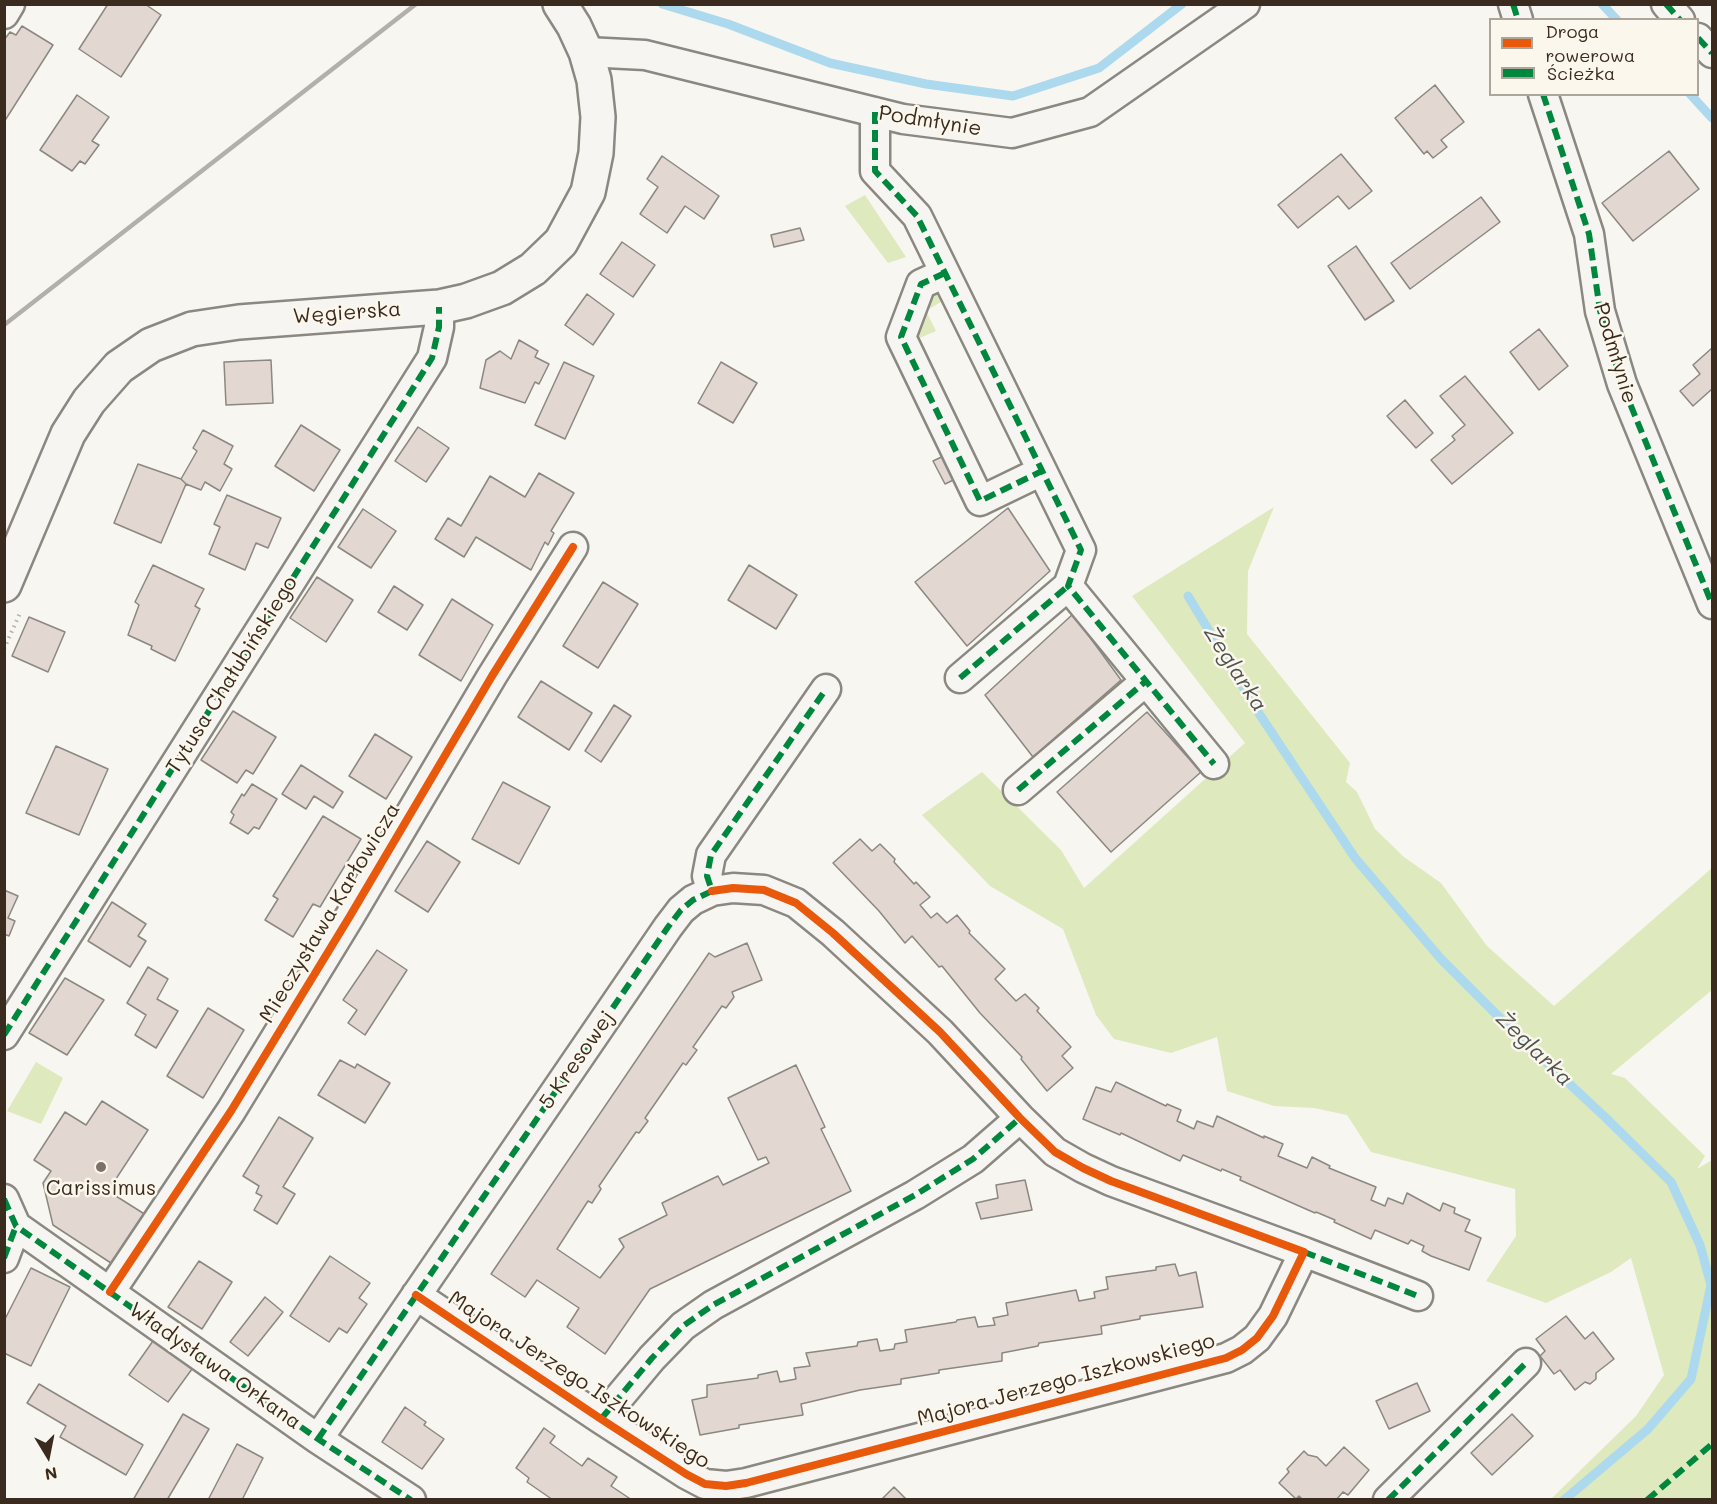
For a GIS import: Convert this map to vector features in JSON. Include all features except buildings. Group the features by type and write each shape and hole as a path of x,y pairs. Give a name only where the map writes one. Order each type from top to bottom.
{"main road":[{"name":"Węgierska","path":"4,585 68,434 89,401 119,367 151,345 192,329 239,322 439,307 466,301 502,288 533,269 561,242 588,192 596,153 598,117 594,80 586,52 574,26 560,4"}],"street":[{"path":"4,14 10,4"},
{"name":"Podmłynie","path":"586,52 645,55 903,119 1012,133 1090,112 1245,4"},
{"path":"1666,4 1678,18"},
{"path":"1699,39 1713,53"},
{"name":"Podmłynie","path":"1544,96 1589,234 1600,311 1622,384 1713,604"},
{"path":"875,112 875,171 917,216 1081,550 1068,586 960,678"},
{"path":"945,273 921,284 901,337 980,501 1042,471"},
{"name":"Tytusa Chałubińskiego","path":"4,1035 432,358 439,327 439,307"},
{"name":"Mieczysława Karłowicza","path":"110,1292 231,1111 350,916 492,675 573,547"},
{"path":"1068,586 1214,764"},
{"path":"1018,790 1146,681"},
{"path":"826,689 711,855 707,876 712,891 733,888 764,890 796,903 833,933 940,1032 1055,1152 1083,1168 1133,1189 1418,1296"},
{"name":"5 Kresowej","path":"318,1438 668,927 681,910 693,900 712,891"},
{"name":"Majora Jerzego Iszkowskiego","path":"601,1419 652,1358 683,1326 713,1305 915,1195 973,1159 1020,1118"},
{"path":"4,1199 16,1226 4,1258"},
{"name":"Władysława Orkana","path":"16,1226 318,1438 411,1500"},
{"name":"Majora Jerzego Iszkowskiego","path":"416,1295 686,1474 705,1484 726,1486 746,1483 1226,1358 1242,1350 1257,1338 1273,1316 1304,1252"},
{"path":"1388,1500 1526,1363"}],"green space":[{"path":"865,195 906,257 888,263 845,206"},
{"path":"941,290 944,300 926,311 936,331 917,339 913,331 928,296"},
{"path":"1274,507 1248,571 1247,634 1350,763 1346,782 1357,792 1375,829 1404,857 1441,883 1487,946 1554,1006 1712,868 1712,990 1611,1074 1625,1078 1705,1156 1697,1169 1712,1160 1712,1499 1551,1499 1636,1416 1664,1375 1631,1258 1611,1272 1546,1303 1486,1281 1516,1236 1515,1189 1371,1152 1347,1115 1314,1108 1274,1106 1227,1091 1217,1037 1171,1053 1114,1039 1096,1015 1063,929 990,886 922,815 982,772 1061,850 1084,888 1245,743 1132,596"},
{"path":"36,1062 63,1078 41,1124 7,1111"}],"waterway":[{"path":"662,4 728,24 830,63 926,84 1013,96 1099,68 1182,4"},
{"path":"1602,4 1615,18"},
{"path":"1692,96 1712,118"},
{"name":"Żeglarka","path":"1188,596 1260,715 1355,858 1441,959 1671,1182 1700,1245 1711,1285 1691,1379 1648,1429 1564,1500"}],"railway":[{"path":"4,325 416,4"}],"marked path":[{"path":"1513,4 1517,18"},
{"path":"1666,4 1678,18"},
{"path":"1699,39 1712,53"},
{"path":"1544,96 1589,234 1600,311 1622,384 1712,604"},
{"path":"875,112 875,171 917,216 1081,550 1068,586 1214,764"},
{"path":"945,273 921,284 901,337 980,501 1042,471"},
{"path":"4,1035 432,358 439,327 439,307"},
{"path":"960,678 1068,586"},
{"path":"1018,790 1146,681"},
{"path":"318,1439 668,927 681,910 693,900 712,891 707,876 711,855 826,689"},
{"path":"601,1419 652,1358 683,1326 713,1305 915,1195 973,1159 1020,1118"},
{"path":"4,1199 16,1226 318,1439 411,1500"},
{"path":"4,1258 16,1226"},
{"path":"1304,1252 1418,1296"},
{"path":"1388,1500 1526,1363"},
{"path":"1647,1500 1712,1444"}],"cycle path":[{"path":"110,1292 231,1111 492,676 573,547"},
{"path":"416,1295 686,1474 705,1484 726,1486 746,1483 1226,1358 1242,1350 1257,1338 1273,1316 1304,1252 1111,1181 1055,1152 940,1032 833,933 796,903 764,890 733,888 712,891"}],"place":[{"name":"Carissimus","path":"101,1167"}]}
